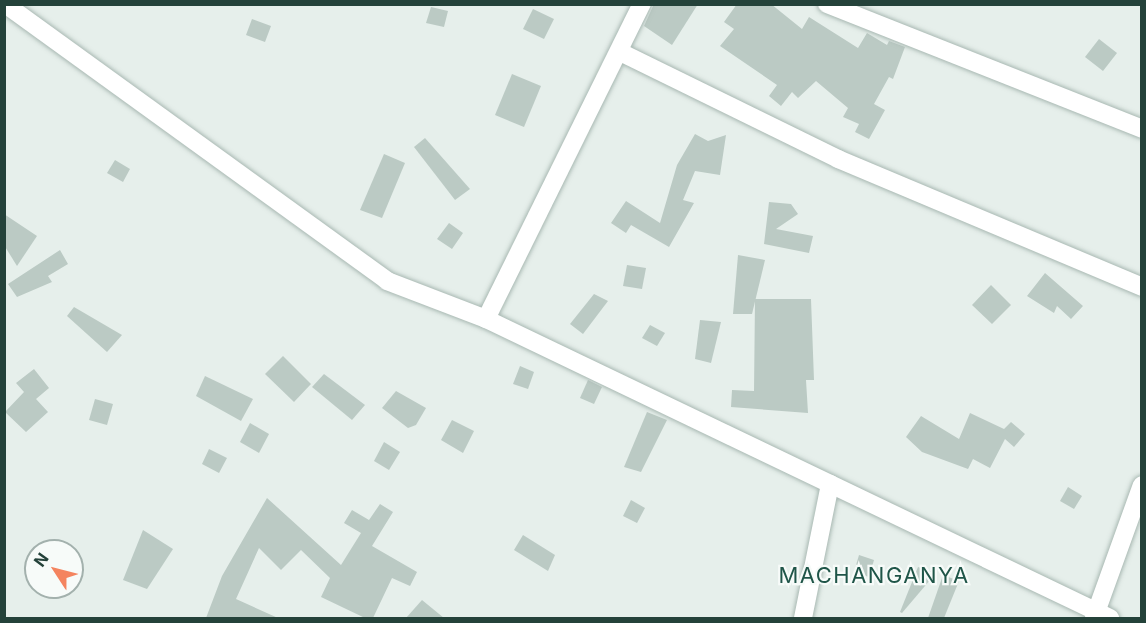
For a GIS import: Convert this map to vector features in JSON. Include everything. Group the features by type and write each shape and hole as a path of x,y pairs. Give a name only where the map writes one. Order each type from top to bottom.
{"street":[{"path":"5,4 387,280 486,319 1100,616 1142,485"},
{"path":"486,319 622,53 642,4"},
{"path":"827,4 1142,129"},
{"path":"622,53 838,159 1142,287"},
{"path":"803,618 830,484"}],"building":[{"path":"654,4 698,4 672,45 644,26"},
{"path":"737,4 771,4 802,29 809,17 858,48 867,33 887,45 889,41 905,47 893,79 889,77 874,104 885,110 869,139 855,132 859,124 843,117 848,108 816,81 798,98 792,92 781,106 769,96 777,85 720,46 734,29 724,22"},
{"path":"431,7 448,11 444,27 426,23"},
{"path":"533,9 554,19 544,39 523,29"},
{"path":"252,19 271,26 265,42 246,35"},
{"path":"1099,39 1117,53 1103,71 1085,57"},
{"path":"512,74 541,86 524,127 495,115"},
{"path":"695,134 708,141 726,135 720,175 695,171 683,200 694,203 669,247 631,225 626,233 611,223 626,201 660,223 677,165"},
{"path":"425,138 470,189 455,200 414,147"},
{"path":"384,154 405,163 382,218 360,210"},
{"path":"115,160 130,169 123,182 107,173"},
{"path":"769,202 791,204 798,214 776,229 813,236 809,253 764,244"},
{"path":"4,214 37,236 17,266 4,245"},
{"path":"449,223 463,233 452,249 437,239"},
{"path":"60,250 68,264 48,276 52,282 17,297 8,284"},
{"path":"738,255 765,260 752,314 733,314"},
{"path":"627,265 646,268 642,289 623,286"},
{"path":"1045,273 1083,306 1071,319 1057,306 1054,313 1027,296"},
{"path":"991,285 1011,305 992,324 972,305"},
{"path":"594,294 608,301 583,334 570,324"},
{"path":"755,299 811,299 814,380 806,380 808,413 731,407 732,390 754,391"},
{"path":"74,307 122,335 107,352 67,316"},
{"path":"700,320 721,322 711,363 695,359"},
{"path":"650,325 665,333 657,346 642,338"},
{"path":"283,356 311,384 294,402 265,374"},
{"path":"520,366 534,372 528,389 513,384"},
{"path":"34,369 49,388 36,399 48,412 26,432 5,412 24,392 16,383"},
{"path":"324,374 365,405 352,420 312,387"},
{"path":"205,376 253,399 241,421 196,396"},
{"path":"588,380 602,387 594,404 580,398"},
{"path":"396,391 426,408 416,425 408,428 382,408"},
{"path":"95,399 113,404 107,425 89,420"},
{"path":"647,412 667,420 641,472 624,467"},
{"path":"970,413 1004,429 1011,422 1025,434 1014,447 1005,439 990,468 973,459 968,469 922,452 906,437 921,416 959,439"},
{"path":"452,420 474,431 463,453 441,440"},
{"path":"250,423 269,434 259,453 240,442"},
{"path":"384,442 400,452 389,470 374,461"},
{"path":"209,449 227,458 219,473 202,464"},
{"path":"1068,487 1082,496 1074,509 1060,501"},
{"path":"267,498 341,565 361,533 344,523 352,510 369,520 380,504 393,512 372,546 417,572 410,586 392,578 373,618 365,618 321,597 330,578 301,550 281,570 259,548 236,599 278,618 206,618 222,576"},
{"path":"631,500 645,508 637,523 623,516"},
{"path":"143,530 173,549 147,589 123,580"},
{"path":"523,535 555,555 548,571 514,550"},
{"path":"859,555 874,560 869,577 854,572"},
{"path":"918,567 936,573 902,613 900,612"},
{"path":"943,575 959,581 944,618 928,618"},
{"path":"422,600 444,618 406,618"}],"district":[{"name":"MACHANGANYA","path":"874,576"}]}
